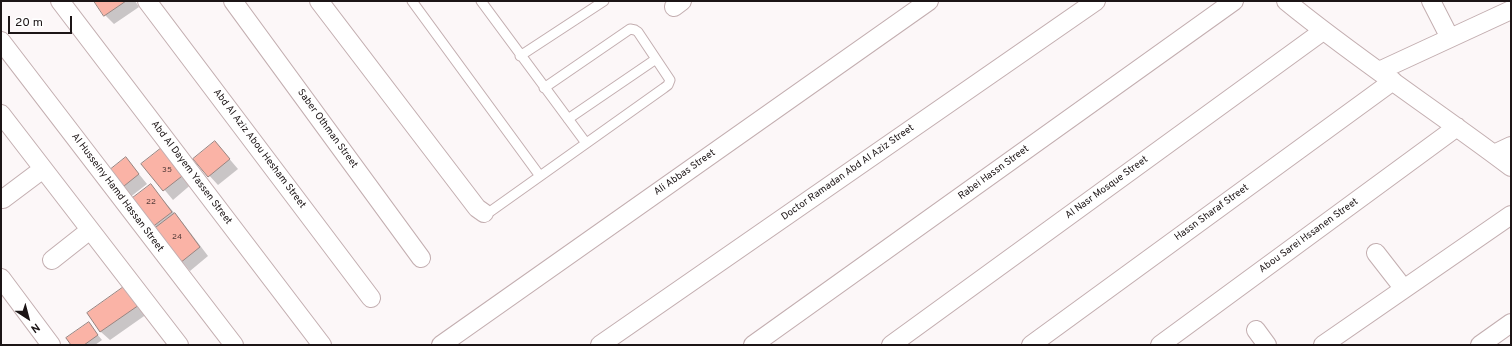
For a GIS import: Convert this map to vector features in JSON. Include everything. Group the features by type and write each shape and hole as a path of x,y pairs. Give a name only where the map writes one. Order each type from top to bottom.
{"street":[{"name":"Abd Al Dayem Yassen Street","path":"60,1 322,345"},
{"name":"Abd Al Aziz Abou Hesham Street","path":"148,1 371,298"},
{"name":"Saber Othman Street","path":"233,1 420,258"},
{"path":"319,1 477,208 484,213"},
{"name":"Ali Abbas Street","path":"441,345 929,1"},
{"name":"Doctor Ramadan Abd Al Aziz Street","path":"600,345 1096,1"},
{"name":"Rabei Hassn Street","path":"753,345 1234,1"},
{"path":"1286,1 1323,31 1511,167"},
{"path":"1431,1 1450,38"},
{"name":"Hassn Sharaf Street","path":"1031,345 1386,76 1450,38 1511,10"},
{"name":"Al Nasr Mosque Street","path":"891,345 1323,31"},
{"name":"Al Husseiny Hamd Hassan Street","path":"1,41 234,345"},
{"path":"2,117 44,169 179,345"},
{"name":"Abou Sarei Hssanen Street","path":"1160,345 1457,127"},
{"path":"1494,154 1511,146"},
{"path":"3,199 44,169"},
{"path":"1323,345 1511,215"},
{"path":"52,260 90,230"},
{"path":"1376,253 1404,289"},
{"path":"1,278 51,345"},
{"path":"1480,345 1511,323"},
{"path":"1256,330 1267,345"}],"lane":[{"path":"412,1 540,176"},
{"path":"480,1 586,143"},
{"path":"520,56 604,1"},
{"path":"484,213 491,211 668,85 670,80 638,32 630,29 544,88"},
{"path":"568,119 656,59"}],"building":[{"path":"94,1 126,1 104,16"},
{"path":"215,141 230,159 208,177 193,159"},
{"path":"164,146 186,173 163,191 141,164"},
{"path":"126,157 139,174 119,190 106,173"},
{"path":"151,184 172,212 151,228 130,200"},
{"path":"175,213 200,247 180,263 154,229"},
{"path":"125,286 139,305 100,332 87,313"},
{"path":"89,322 98,335 84,345 71,345 66,338"}]}
